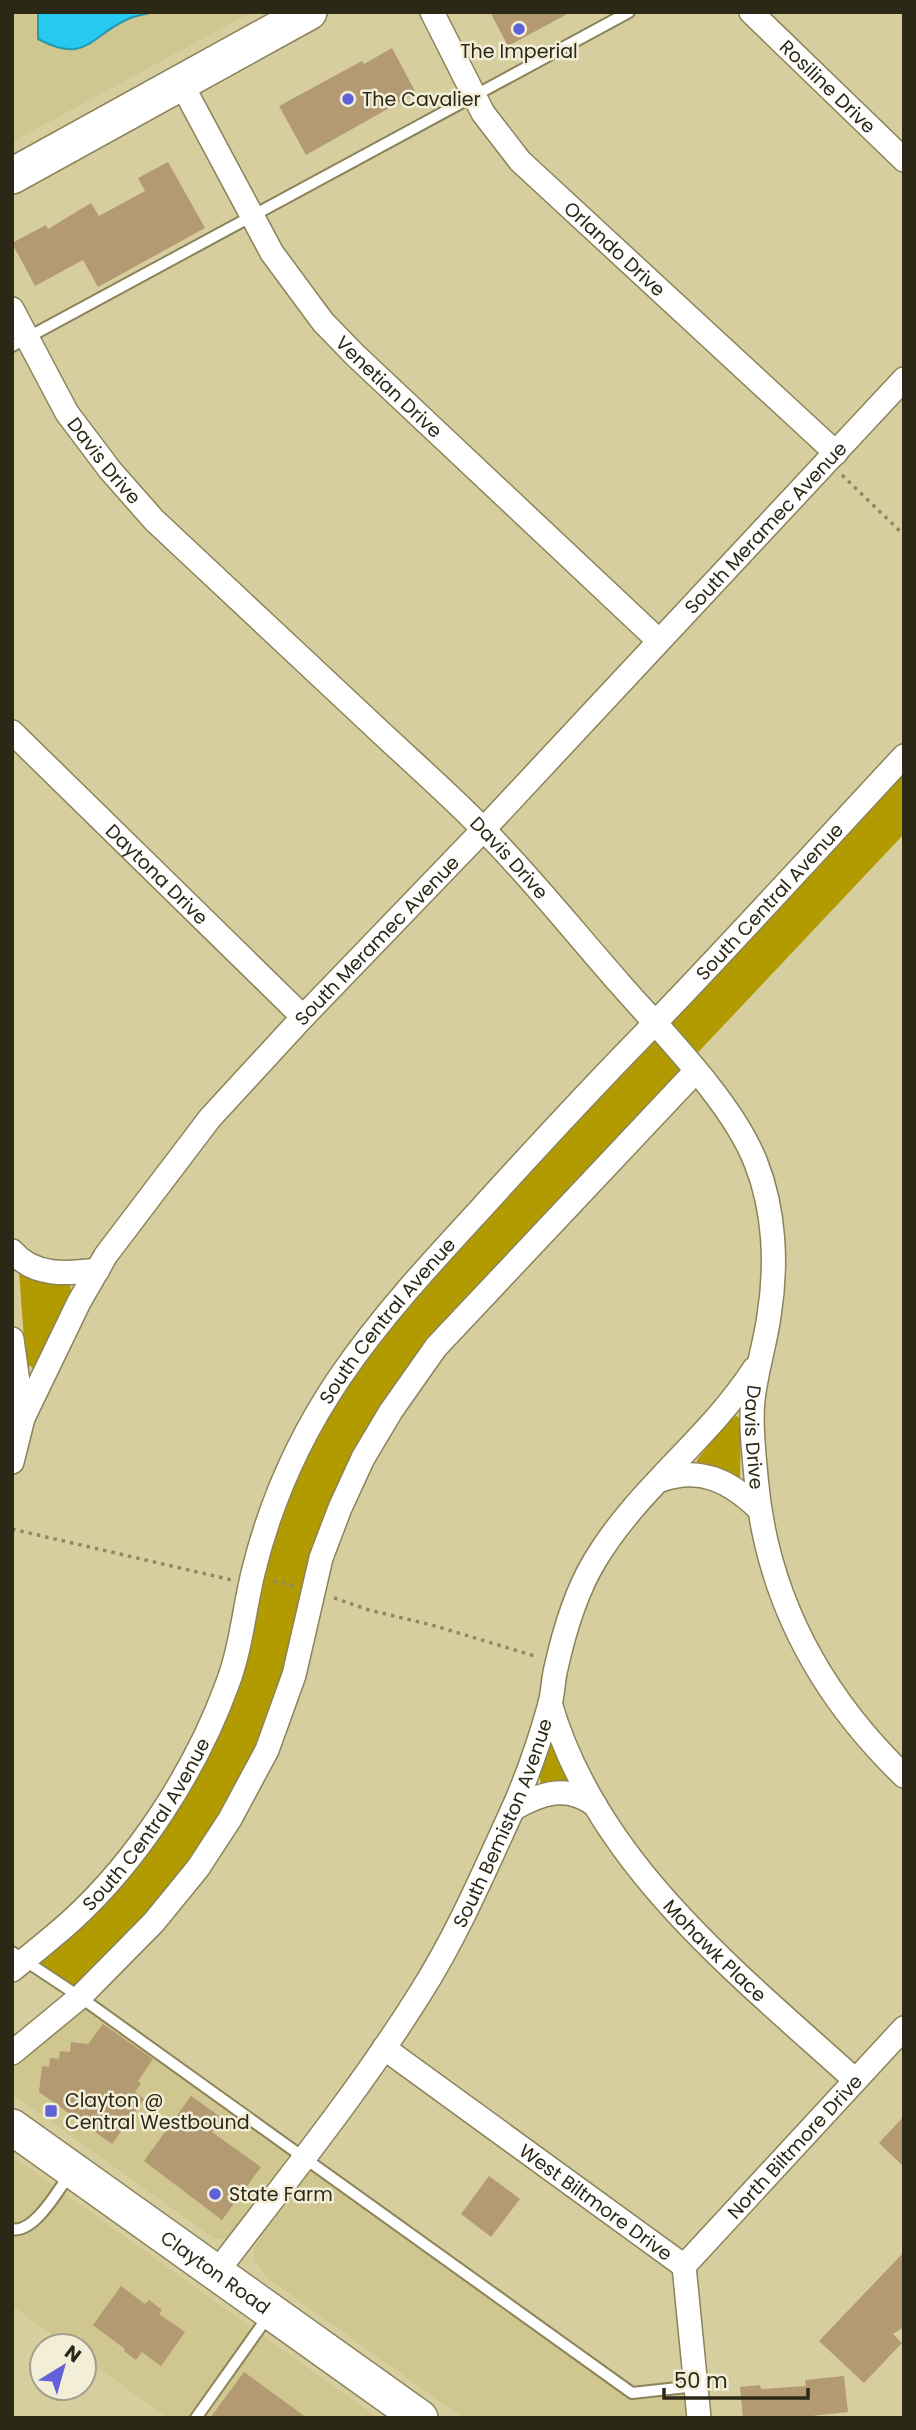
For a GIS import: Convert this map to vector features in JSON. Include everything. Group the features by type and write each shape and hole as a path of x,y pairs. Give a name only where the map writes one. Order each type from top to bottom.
{"main road":[{"path":"12,176 309,12"},
{"name":"Clayton Road","path":"12,2127 419,2418"}],"street":[{"name":"Orlando Drive","path":"432,12 474,96 499,136 520,161 832,457"},
{"name":"Rosiline Drive","path":"751,12 904,160"},
{"name":"Venetian Drive","path":"181,83 272,253 323,322 658,640"},
{"name":"Davis Drive","path":"12,309 20,342 67,413 110,470 154,520 484,829 655,1024 738,1128 755,1160 766,1191 772,1228 773,1275 769,1319 752,1404 752,1438 759,1509 771,1565 806,1652 842,1707 876,1749 904,1776"},
{"name":"South Meramec Avenue","path":"12,1462 23,1418 73,1313 98,1270 153,1191 210,1118 904,379"},
{"name":"Daytona Drive","path":"12,732 303,1017"},
{"name":"South Central Avenue","path":"16,1961 73,1919 113,1878 152,1827 182,1780 227,1685 241,1638 266,1524 288,1470 338,1379 362,1346 408,1287 904,756"},
{"path":"12,2053 80,1997 154,1922 198,1868 230,1818 272,1737 294,1675 313,1591 331,1533 363,1458 391,1411 436,1347 695,1072"},
{"path":"12,1251 44,1272 68,1274 98,1270"},
{"path":"12,1339 23,1418"},
{"name":"South Bemiston Avenue","path":"216,2273 384,2048 450,1942 513,1809 550,1703 558,1662 576,1599 592,1564 637,1502 715,1422 758,1364"},
{"name":"Davis Drive","path":"660,1480 678,1474 709,1477 744,1495 759,1509"},
{"name":"Mohawk Place","path":"550,1703 559,1734 595,1805 642,1873 710,1948 855,2080"},
{"path":"513,1809 543,1794 559,1792 574,1794 595,1805"},
{"name":"North Biltmore Drive","path":"684,2266 904,2028"},
{"name":"West Biltmore Drive","path":"384,2048 684,2266 699,2418"}],"lane":[{"path":"20,342 629,12"},
{"path":"16,1961 80,1997 632,2393 696,2386"},
{"path":"12,2229 19,2231 30,2226 72,2171"},
{"path":"196,2418 270,2312"}],"path":[{"path":"832,457 904,535"},
{"path":"12,1529 234,1580 253,1576 558,1662"}],"shaded area":[{"path":"12,12 252,12 12,142"},
{"path":"904,756 904,834 688,1063 391,1411 308,1612 230,1818 80,1997 24,1960 73,1919 206,1731 253,1576 338,1379"},
{"path":"19,1271 69,1283 72,1292 33,1368 26,1368"},
{"path":"737,1416 741,1420 740,1478 696,1466 697,1460 731,1418"},
{"path":"555,1744 571,1782 545,1785 541,1783 539,1776 546,1748"},
{"path":"83,2006 292,2157 235,2234 226,2239 215,2239 12,2094 12,2065"},
{"path":"12,2156 378,2418 168,2418 98,2368 98,2332 48,2332 12,2306"},
{"path":"309,2169 630,2399 685,2395 688,2418 463,2418 270,2280 254,2260 254,2248"}],"water":[{"path":"38,12 152,12 126,20 86,46 67,49 38,39"}],"building":[{"name":"The Imperial","path":"490,12 571,12 508,46"},
{"name":"The Cavalier","path":"392,48 416,93 306,155 279,106 362,61 364,64"},
{"path":"168,162 205,228 98,287 83,260 35,286 12,243 46,225 48,229 91,203 99,216 145,191 138,178"},
{"path":"103,2024 153,2059 138,2081 141,2083 135,2092 144,2099 112,2144 39,2092 42,2066 49,2067 50,2058 59,2059 60,2051 70,2052 71,2042 88,2044"},
{"path":"191,2096 222,2118 212,2132 261,2167 222,2220 144,2161"},
{"path":"904,2116 904,2167 879,2143"},
{"path":"489,2176 520,2199 491,2237 461,2214"},
{"path":"904,2252 904,2327 893,2334 902,2343 864,2383 819,2341"},
{"path":"121,2286 145,2304 149,2300 162,2310 159,2314 185,2332 161,2366 142,2352 136,2360 93,2325"},
{"path":"244,2372 307,2418 210,2418"},
{"path":"844,2376 848,2412 794,2418 743,2418 740,2387 760,2385 761,2389 806,2386 805,2380"}],"place":[{"name":"The Imperial","path":"519,29"},
{"name":"The Cavalier","path":"348,99"},
{"name":"Clayton @ Central Westbound","path":"51,2111"},
{"name":"State Farm","path":"215,2194"}]}
